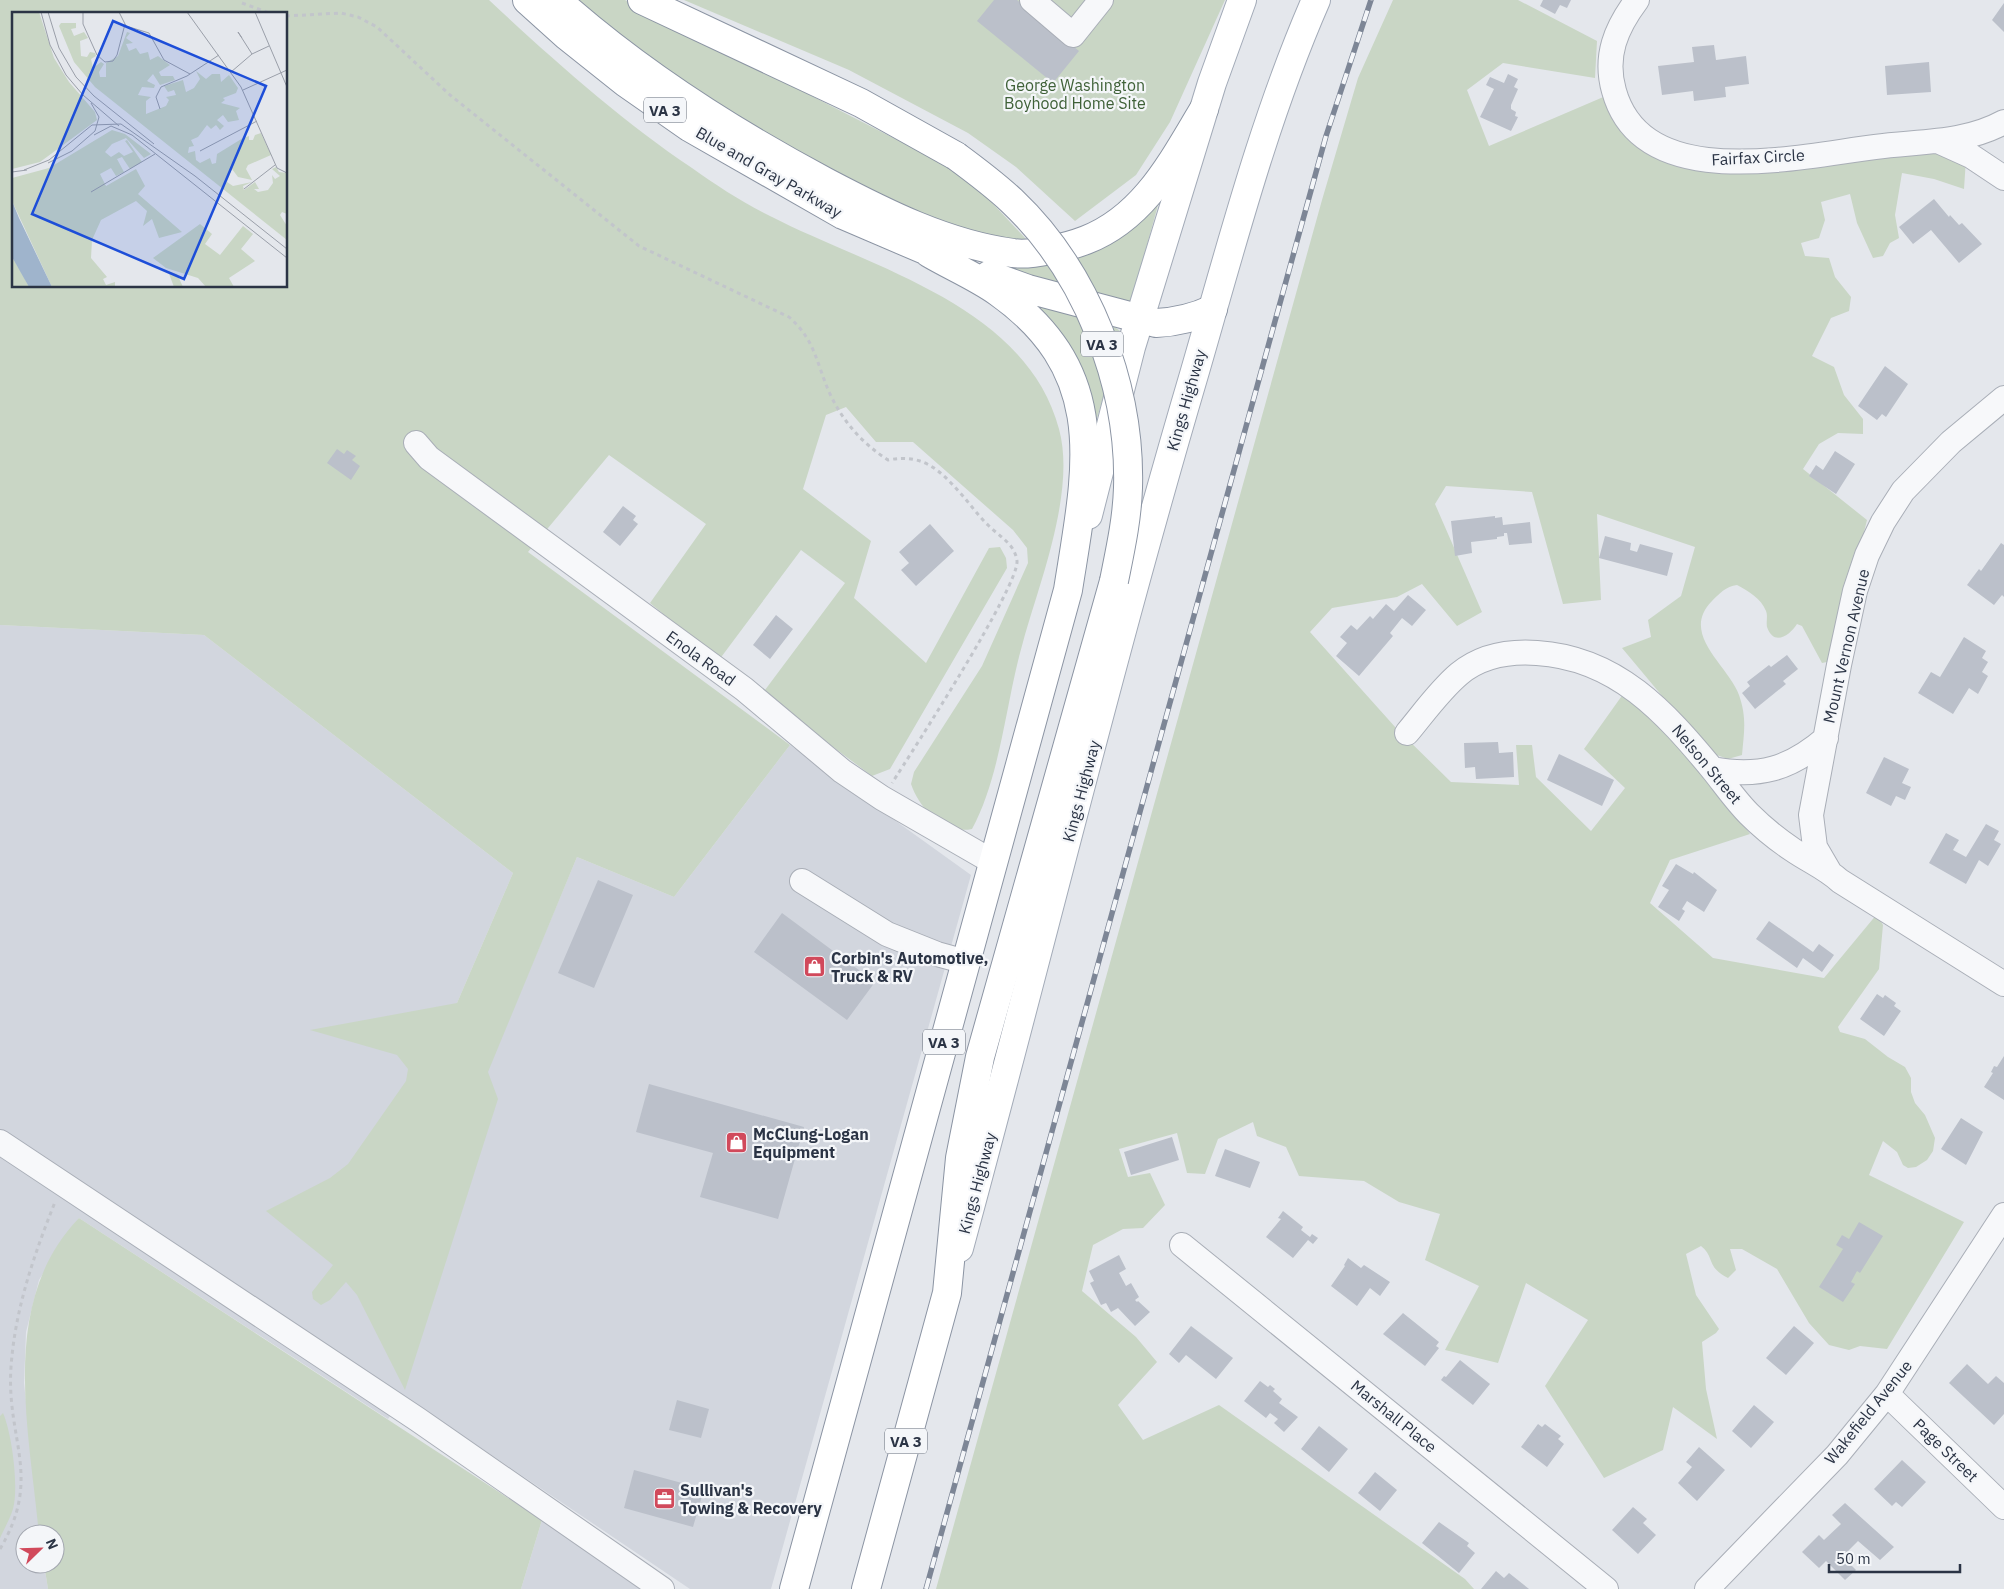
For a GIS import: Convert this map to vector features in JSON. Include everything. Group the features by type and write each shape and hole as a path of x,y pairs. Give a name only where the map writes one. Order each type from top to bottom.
{"main road":[{"name":"Blue and Gray Parkway","path":"527,0 567,36 626,83 689,127 843,215 929,253"},
{"path":"557,0 644,70 708,114 761,147 881,211 924,229 968,244 1014,254 1031,253 1085,240 1110,228 1132,212 1168,169 1204,109"},
{"name":"VA 3","path":"642,0 861,103 956,156 1013,202 1040,231 1065,264 1098,334 1118,394 1127,451 1126,518 1114,582 980,1057 960,1158 946,1293"},
{"path":"1068,590 1139,320 1204,109 1242,0"},
{"name":"Kings Highway","path":"866,1589 1009,1064 1160,487 1275,104 1316,0"},
{"path":"929,253 1028,289 1139,320 1156,323 1176,322 1196,317 1213,309"},
{"name":"VA 3","path":"794,1589 1068,590 1082,497 1083,425 1071,375 1059,352 1044,332 997,291 929,253"}],"street":[{"path":"1032,0 1073,35 1101,0"},
{"name":"Fairfax Circle","path":"1637,0 1622,21 1614,39 1610,58 1611,81 1624,114 1636,129 1650,142 1669,151 1694,158 1720,162 1774,160 1905,143 1940,142 1970,136 2004,122"},
{"name":"Fairfax Circle","path":"1940,142 1971,156 2004,178"},
{"name":"Mount Vernon Avenue","path":"1829,871 1815,847 1811,815 1855,591 1867,555 1883,522 1903,491 1950,442 2004,398"},
{"name":"Enola Road","path":"416,443 429,458 744,689 842,771 882,798 993,862"},
{"name":"Nelson Street","path":"1407,734 1451,682 1478,662 1497,655 1517,652 1555,654 1582,660 1618,677 1650,701 1678,729 1748,813 1792,850 1829,871 1840,882 2004,984"},
{"name":"Mount Vernon Avenue","path":"1712,769 1751,773 1773,770 1809,753 1826,738"},
{"path":"802,881 887,934 937,954 966,962"},
{"path":"0,1142 417,1419 662,1589"},
{"name":"Wakefield Avenue","path":"1707,1589 1837,1455 1887,1394 2003,1220"},
{"name":"Marshall Place","path":"1182,1245 1606,1589"},
{"name":"Page Street","path":"1887,1394 2004,1507"}],"path":[{"path":"242,3 267,12"},
{"path":"288,16 341,13 358,17 377,27 450,95 639,246 789,317 802,328 811,343 830,394 845,421 858,438 888,460 903,457 917,458 930,464 956,488 989,526 1007,541 1014,550 1017,561 1011,579 925,733 882,798"},
{"path":"0,1549 14,1523 22,1492 22,1469 12,1405 11,1370 14,1335 19,1307 38,1244 62,1184"}],"shaded area":[{"path":"0,625 204,635 513,873 457,1003 487,1072 577,857 674,897 790,745 971,875 771,1589 690,1589 404,1396 388,1419 79,1218 39,1280 26,1332 24,1383 39,1524 15,1524 15,1574 46,1574 48,1589 0,1589"},
{"path":"542,1520 648,1589 521,1589"}],"green space":[{"path":"0,0 489,0 613,109 666,150 720,187 770,216 897,274 940,296 980,321 1014,351 1041,386 1059,429 1063,453 1063,480 1054,536 1017,665 990,786 972,829 952,828 934,818 920,802 911,784 914,772 982,666 1028,563 1027,548 1013,530 913,442 876,442 846,407 826,415 803,489 871,541 854,598 926,663 989,548 1000,547 1006,558 1007,568 890,769 872,776 762,694 845,583 801,550 719,660 650,603 706,524 609,455 528,552 790,745 674,897 577,857 488,1072 498,1099 405,1390 357,1295 346,1282 330,1300 321,1305 313,1299 312,1292 333,1265 266,1211 330,1178 348,1164 406,1081 408,1069 397,1055 310,1030 457,1003 513,873 204,635 0,625"},
{"path":"576,0 625,0 950,167 982,192 1026,239 984,235 944,223 904,206 828,167 752,125 716,102 644,54"},
{"name":"George Washington Boyhood Home Site","path":"684,0 1225,0 1170,122 1136,175 1075,221 1016,167 968,133 849,70"},
{"path":"1393,0 1518,0 1597,41 1595,78 1503,63 1467,90 1489,146 1608,95 1642,145 1714,171 1933,147 1966,159 1964,189 1934,179 1902,173 1895,215 1899,238 1890,243 1883,256 1873,258 1857,223 1850,194 1821,202 1825,220 1819,238 1801,243 1805,256 1829,258 1835,277 1851,297 1849,311 1831,318 1812,356 1834,367 1844,395 1863,419 1863,434 1838,433 1819,444 1803,469 1867,520 1832,661 1822,663 1802,626 1797,624 1786,635 1778,638 1774,637 1767,627 1767,613 1764,606 1750,592 1737,585 1729,587 1720,593 1703,613 1701,626 1703,638 1734,684 1742,703 1744,725 1742,755 1728,759 1711,753 1684,718 1668,703 1622,648 1651,637 1648,620 1681,596 1695,547 1597,514 1601,600 1563,604 1532,492 1446,486 1435,504 1482,612 1457,626 1422,584 1397,597 1332,608 1310,632 1396,728 1451,782 1519,785 1516,745 1532,745 1536,777 1591,831 1625,788 1584,749 1626,690 1685,747 1750,834 1670,860 1650,903 1713,958 1824,978 1877,914 1883,925 1879,969 1838,1027 1840,1032 1865,1039 1888,1057 1905,1067 1911,1078 1911,1092 1915,1103 1925,1115 1935,1138 1933,1151 1927,1160 1916,1167 1908,1168 1903,1165 1897,1152 1883,1141 1869,1175 1964,1222 1887,1349 1860,1346 1849,1350 1829,1345 1809,1323 1777,1269 1742,1249 1730,1249 1736,1270 1728,1278 1716,1270 1708,1254 1701,1246 1686,1254 1696,1295 1719,1329 1702,1342 1706,1389 1717,1439 1673,1407 1663,1450 1604,1478 1545,1386 1588,1320 1526,1283 1498,1363 1445,1350 1479,1286 1425,1260 1440,1214 1399,1202 1364,1181 1299,1176 1286,1147 1257,1136 1253,1122 1218,1139 1205,1174 1187,1173 1177,1133 1119,1149 1128,1177 1150,1173 1165,1205 1143,1228 1123,1229 1093,1245 1082,1291 1136,1337 1157,1362 1118,1405 1143,1440 1219,1405 1465,1579 1474,1589 936,1589 1322,200 1358,78"},
{"path":"1155,204 1158,205 1130,307 1038,279 993,262"},
{"path":"1031,303 1112,325 1120,331 1120,339 1096,422 1091,403"},
{"path":"79,1218 542,1520 521,1589 48,1589 46,1574 65,1574 65,1524 38,1524 29,1446 25,1364 29,1324 38,1286 54,1251"},
{"path":"3,1413 12,1447 15,1499 9,1520 0,1538 0,1416"}],"building":[{"path":"994,0 1017,0 1079,51 1053,83 977,21"},
{"path":"1543,0 1571,0 1567,8 1560,5 1555,14 1540,6"},
{"path":"2004,3 2004,32 1992,20"},
{"path":"1714,45 1716,60 1746,56 1749,84 1725,87 1726,97 1694,101 1693,91 1662,95 1658,66 1694,62 1692,47"},
{"path":"1929,62 1931,92 1887,95 1885,66"},
{"path":"1508,74 1518,79 1514,87 1518,89 1511,109 1516,112 1515,116 1518,117 1511,131 1480,117 1494,89 1486,85 1490,77 1504,83"},
{"path":"1934,199 1949,217 1950,215 1959,225 1962,223 1982,244 1959,263 1931,230 1913,244 1899,227"},
{"path":"1885,366 1908,384 1886,417 1882,414 1877,420 1858,406"},
{"path":"337,449 344,454 347,450 356,456 352,460 360,466 351,480 327,463"},
{"path":"1835,451 1855,464 1836,494 1809,476 1816,465 1823,470"},
{"path":"623,506 636,516 633,520 638,524 620,546 603,532"},
{"path":"1495,516 1495,518 1502,517 1503,525 1530,522 1532,543 1509,545 1507,533 1504,533 1504,536 1497,537 1497,539 1471,542 1472,553 1455,556 1451,521"},
{"path":"930,524 954,551 916,586 901,570 909,563 899,552"},
{"path":"1605,536 1631,543 1630,550 1637,552 1640,544 1673,553 1667,576 1599,558"},
{"path":"2001,543 2004,545 2004,597 2002,595 1994,605 1967,585 1979,569 1981,571"},
{"path":"1408,595 1426,610 1412,626 1402,618 1390,633 1393,636 1359,676 1336,656 1347,643 1340,637 1351,625 1357,630 1370,616 1373,619 1386,604 1394,611"},
{"path":"776,615 793,629 770,659 753,645"},
{"path":"1964,637 1986,651 1982,658 1988,662 1982,672 1988,676 1978,694 1969,688 1953,714 1918,693 1931,672 1940,677"},
{"path":"1787,655 1798,669 1783,681 1786,684 1755,709 1742,693 1750,686 1747,682 1769,665 1771,667"},
{"path":"1498,742 1499,753 1513,752 1514,777 1476,779 1475,767 1465,768 1464,743"},
{"path":"1559,754 1614,780 1602,806 1547,780"},
{"path":"1884,757 1909,769 1902,783 1911,787 1905,800 1896,796 1891,806 1866,793"},
{"path":"1986,824 1999,831 1994,840 2001,844 1988,866 1979,860 1966,884 1929,863 1946,833 1959,840 1953,850 1966,857"},
{"path":"1676,864 1693,874 1694,872 1717,890 1704,912 1687,901 1682,909 1685,911 1679,921 1658,907 1669,890 1662,886"},
{"path":"598,880 633,895 594,988 558,973"},
{"name":"Corbin's Automotive, Truck & RV","path":"782,913 875,982 847,1020 754,952"},
{"path":"1769,921 1813,952 1819,944 1834,955 1822,972 1803,958 1797,968 1756,939"},
{"path":"1877,994 1883,998 1885,995 1896,1003 1894,1006 1901,1011 1884,1036 1860,1019"},
{"path":"2004,1056 2004,1100 1984,1087 1993,1073 1991,1072 1994,1066 1997,1067"},
{"name":"McClung-Logan Equipment","path":"649,1084 804,1127 778,1219 700,1197 713,1153 636,1132"},
{"path":"1961,1118 1983,1132 1966,1165 1941,1149"},
{"path":"1172,1137 1179,1160 1131,1175 1124,1152"},
{"path":"1225,1149 1260,1162 1250,1188 1215,1176"},
{"path":"1283,1211 1303,1227 1301,1230 1310,1237 1312,1234 1318,1238 1313,1244 1308,1240 1293,1258 1266,1237 1281,1219 1278,1218"},
{"path":"1859,1222 1883,1236 1860,1273 1857,1271 1851,1282 1855,1284 1843,1302 1819,1287 1843,1249 1836,1245 1842,1235 1849,1239"},
{"path":"1119,1255 1126,1269 1119,1273 1126,1286 1131,1283 1139,1297 1135,1300 1150,1312 1135,1326 1118,1308 1111,1312 1106,1303 1101,1305 1090,1283 1094,1281 1089,1271"},
{"path":"1348,1258 1361,1268 1364,1265 1390,1282 1380,1296 1370,1288 1357,1306 1331,1286 1345,1266"},
{"path":"1403,1313 1439,1342 1436,1346 1439,1348 1425,1366 1383,1334"},
{"path":"1191,1326 1233,1358 1216,1379 1186,1355 1179,1363 1169,1354"},
{"path":"1794,1326 1814,1343 1786,1375 1766,1358"},
{"path":"1460,1360 1490,1384 1473,1405 1441,1380 1444,1376 1446,1377"},
{"path":"1967,1364 1988,1384 1996,1376 2004,1383 2004,1414 1994,1425 1949,1383"},
{"path":"1260,1381 1268,1387 1270,1385 1275,1389 1273,1391 1282,1399 1279,1403 1298,1417 1284,1432 1274,1423 1278,1419 1270,1413 1266,1418 1244,1401"},
{"path":"677,1400 709,1409 701,1438 669,1430"},
{"path":"1754,1405 1774,1422 1751,1448 1732,1431"},
{"path":"1538,1424 1542,1427 1545,1424 1561,1436 1558,1439 1564,1444 1547,1467 1521,1447"},
{"path":"1319,1426 1348,1449 1329,1472 1301,1449"},
{"path":"1699,1447 1725,1470 1697,1501 1678,1483 1692,1467 1686,1462"},
{"path":"1902,1460 1926,1482 1902,1507 1896,1502 1892,1506 1874,1489"},
{"name":"Sullivan's Towing & Recovery","path":"634,1470 704,1489 693,1527 624,1508"},
{"path":"1375,1472 1397,1490 1380,1511 1358,1493"},
{"path":"1845,1503 1894,1547 1880,1560 1858,1541 1848,1551 1853,1557 1848,1562 1856,1570 1845,1580 1826,1561 1819,1568 1802,1552 1819,1535 1824,1540 1841,1524 1832,1515"},
{"path":"1633,1507 1647,1519 1643,1523 1656,1535 1638,1554 1612,1530"},
{"path":"1439,1522 1469,1543 1467,1546 1475,1553 1459,1573 1422,1543"},
{"path":"1496,1571 1504,1578 1509,1573 1529,1589 1481,1589"}],"railway":[{"path":"926,1589 1326,136 1371,0"}],"place":[{"name":"Corbin's Automotive, Truck & RV","path":"815,967"},
{"name":"McClung-Logan Equipment","path":"737,1143"},
{"name":"Sullivan's Towing & Recovery","path":"664,1499"}]}
